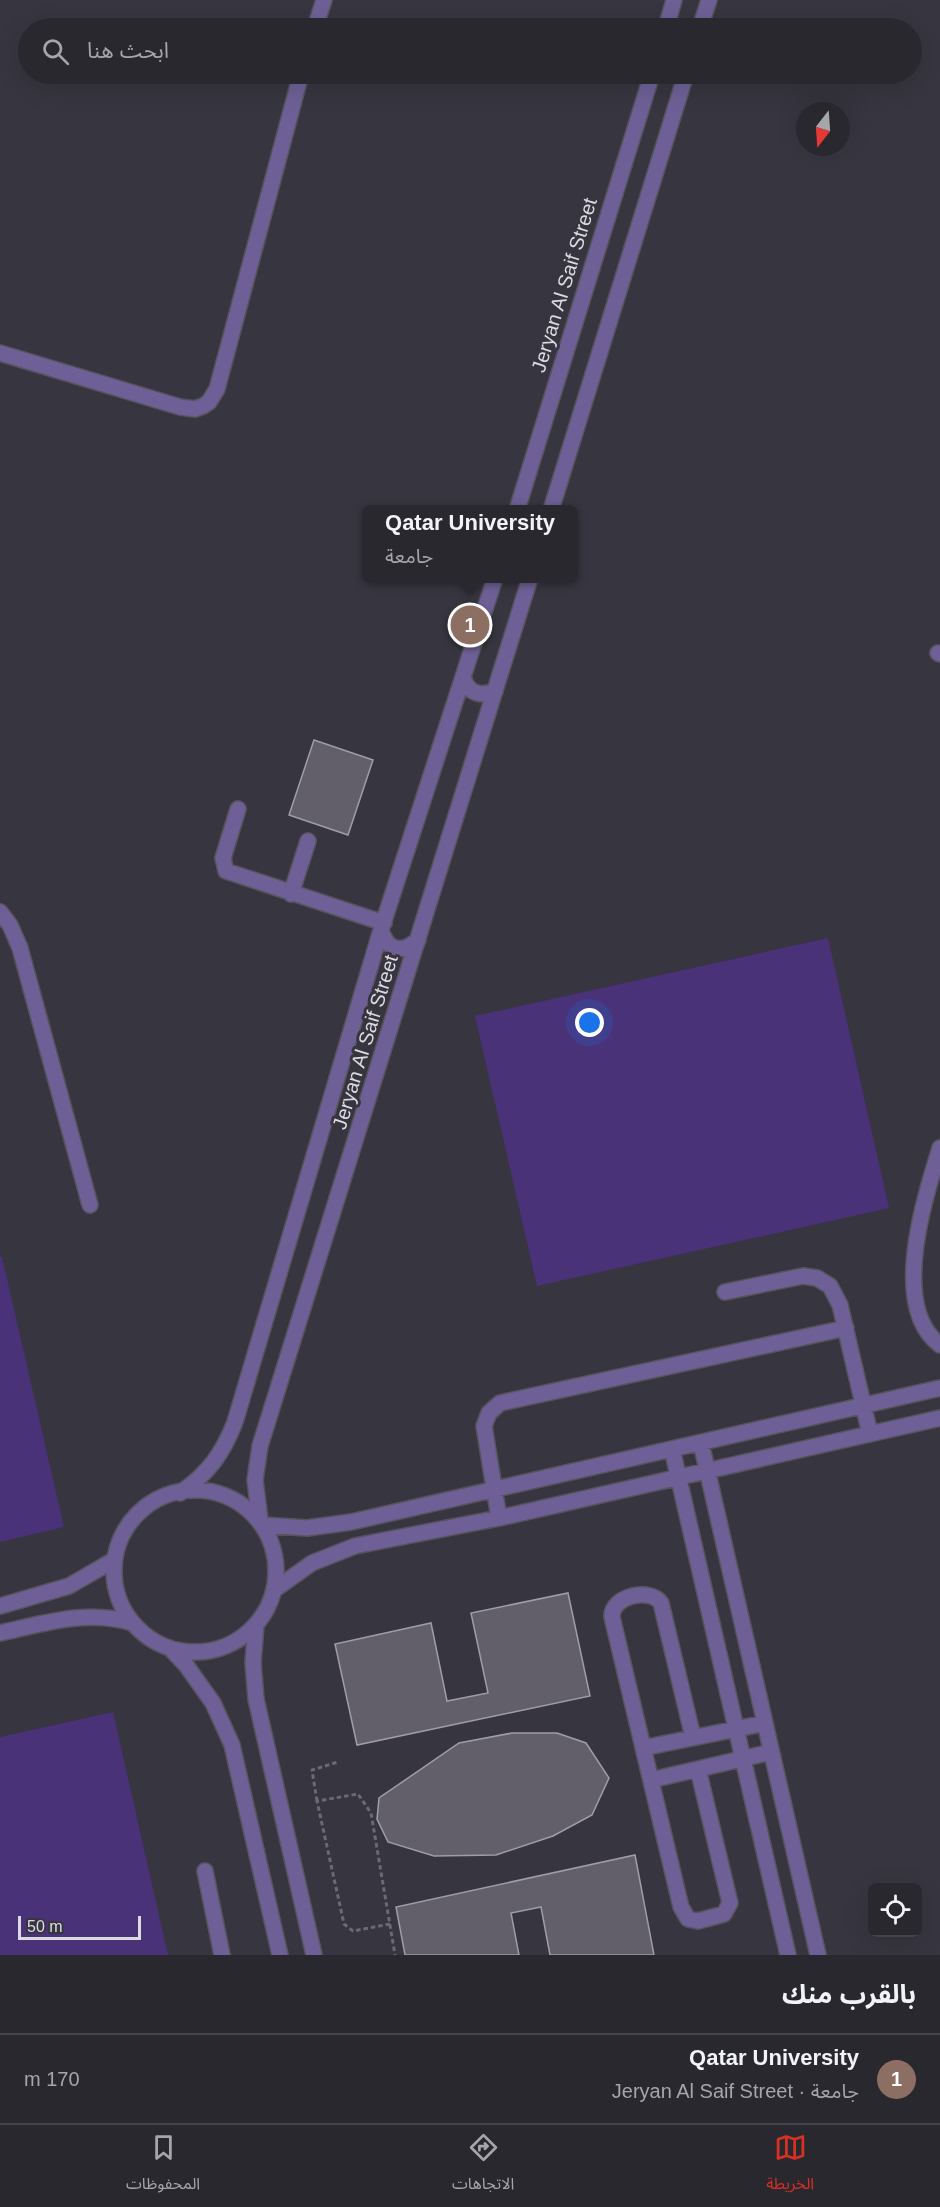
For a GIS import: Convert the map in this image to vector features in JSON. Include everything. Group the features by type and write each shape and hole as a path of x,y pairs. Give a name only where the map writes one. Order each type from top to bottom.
{"street":[{"path":"318,18 324,0"},
{"path":"669,18 674,0"},
{"path":"703,18 709,0"},
{"path":"0,353 187,409 195,409 209,402 217,389 298,84"},
{"name":"Jeryan Al Saif Street","path":"519,505 649,84"},
{"path":"553,505 683,84"},
{"name":"Jeryan Al Saif Street","path":"180,1493 204,1475 227,1444 236,1422 383,926 494,583"},
{"name":"Jeryan Al Saif Street","path":"261,1522 255,1480 260,1446 529,583"},
{"path":"464,681 473,692 482,694 495,691"},
{"path":"238,809 223,858 224,866 231,874 383,926 386,942 398,950 406,949 418,940"},
{"path":"291,894 308,841"},
{"path":"0,912 16,936 90,1205"},
{"path":"0,928 22,961"},
{"path":"940,1148 918,1228 914,1280 924,1324 931,1338 940,1345"},
{"path":"724,1292 802,1276 817,1278 835,1291 846,1328 870,1434"},
{"path":"499,1518 484,1426 489,1413 500,1403 846,1328"},
{"path":"261,1522 307,1528 329,1526 940,1388"},
{"path":"274,1590 312,1563 333,1553 499,1518 940,1418"},
{"path":"701,1443 818,1955"},
{"path":"672,1449 788,1955"},
{"path":"191,1490 218,1493 243,1506 261,1522 276,1563 274,1590 264,1614 256,1625 235,1642 216,1649 196,1652 170,1648 150,1638 133,1623 117,1593 114,1560 123,1533 140,1511 164,1496 191,1490"},
{"path":"0,1606 69,1586 114,1560"},
{"path":"693,1737 661,1603 655,1596 645,1594 619,1602 612,1612 682,1911 688,1919 698,1921 724,1914 730,1903 698,1769"},
{"path":"0,1633 89,1615 133,1623"},
{"path":"256,1625 253,1663 256,1699 314,1955"},
{"path":"170,1648 186,1665 213,1703 232,1745 280,1955"},
{"path":"643,1748 765,1723"},
{"path":"651,1780 771,1752"},
{"path":"205,1871 222,1955"}],"path":[{"path":"338,1762 312,1770 344,1924 353,1931 390,1924"},
{"path":"317,1800 358,1794 371,1813 395,1955"}],"shaded area":[{"path":"828,938 889,1208 537,1286 475,1016"},
{"path":"0,1257 2,1257 64,1527 0,1542"},
{"path":"113,1712 168,1955 0,1955 0,1737"}],"building":[{"path":"314,740 373,760 348,835 289,815"},
{"path":"568,1593 590,1696 357,1745 335,1644 431,1623 447,1701 488,1693 471,1613"},
{"path":"512,1733 557,1733 586,1743 609,1778 592,1815 553,1836 496,1855 434,1856 388,1842 377,1819 379,1798 459,1743"},
{"path":"635,1855 654,1955 550,1955 541,1907 511,1913 519,1955 405,1955 396,1907"}],"place":[{"name":"Qatar University","path":"470,625"}]}
